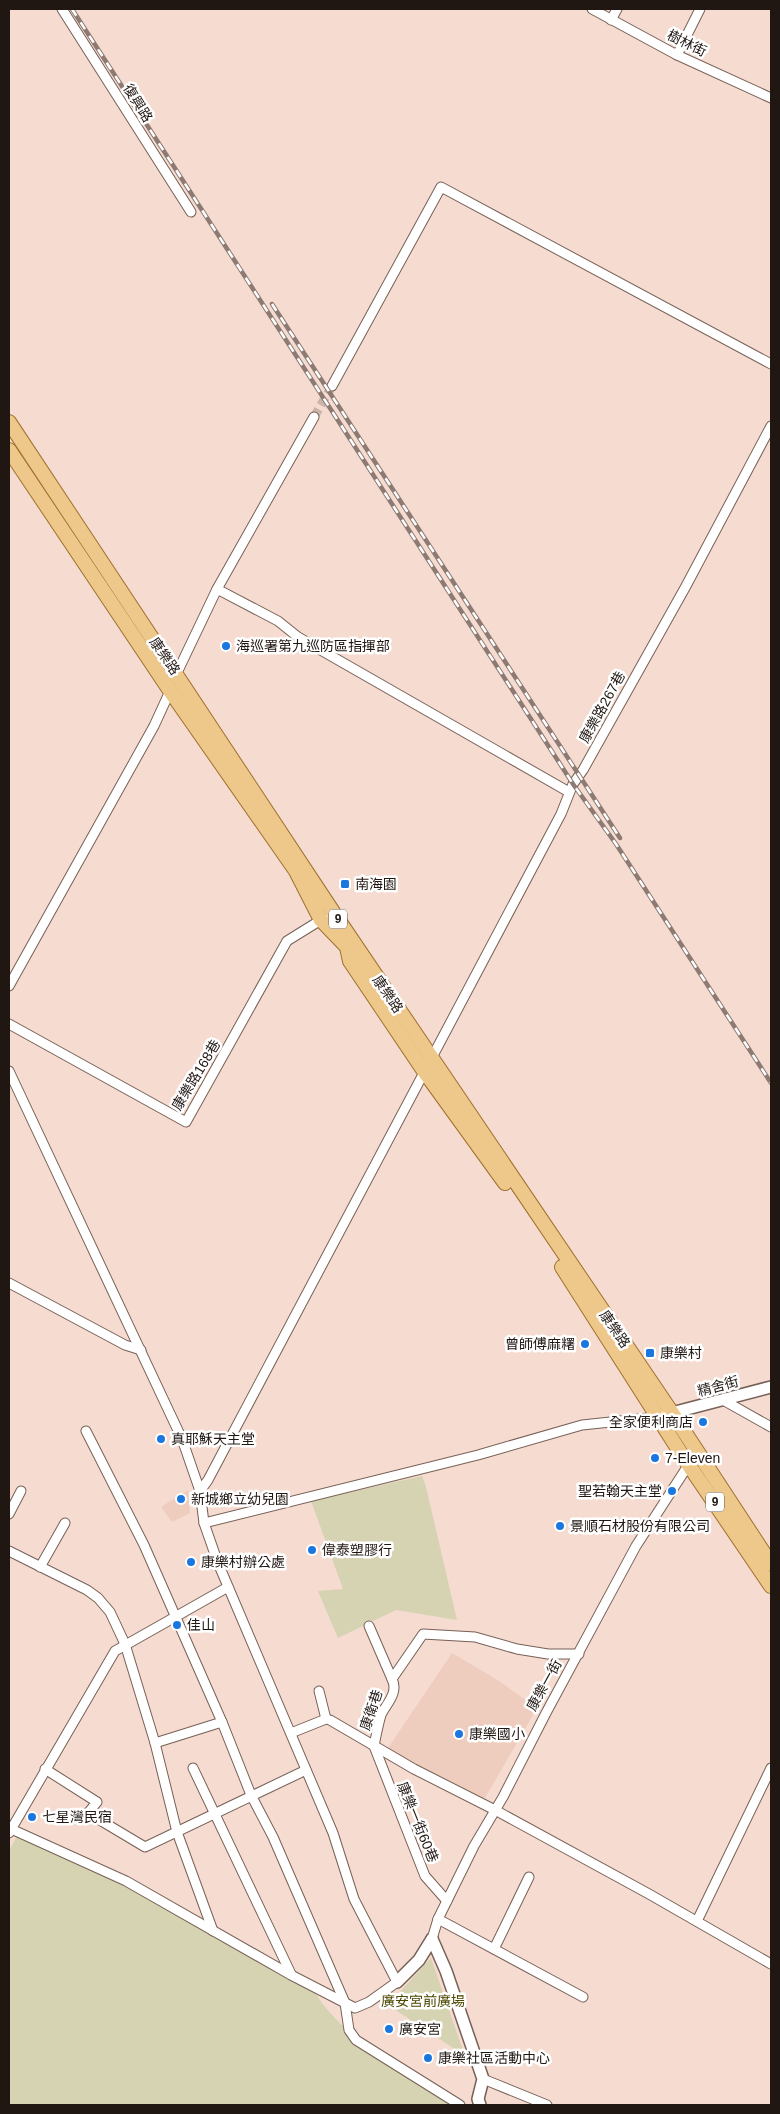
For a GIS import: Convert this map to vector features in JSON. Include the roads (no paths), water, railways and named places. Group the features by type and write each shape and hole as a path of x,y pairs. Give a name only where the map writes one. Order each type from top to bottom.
{"main road":[{"name":"康樂路","path":"9,422 431,1059 672,1413 694,1459 771,1586"},
{"name":"康樂路","path":"9,450 171,692 296,871 321,920 347,947 350,961 424,1071 544,1236 611,1346 658,1417 694,1459 771,1564"},
{"path":"22,471 34,462"}],"street":[{"name":"復興路","path":"62,9 191,212"},
{"name":"樹林街","path":"592,9 677,55 770,96"},
{"path":"611,20 617,9"},
{"path":"677,55 700,9"},
{"path":"332,386 441,188 771,364"},
{"path":"9,986 154,726 171,692 176,673 217,589 314,417"},
{"name":"康樂路267巷","path":"200,1490 208,1480 461,1003 561,814 570,792 686,586 771,426"},
{"path":"217,589 278,620 298,637 570,792"},
{"name":"康樂路168巷","path":"9,1024 186,1122 287,941 333,912"},
{"path":"9,1071 182,1439 200,1490 204,1523 228,1587 333,1833 354,1899 397,1982"},
{"path":"9,1283 125,1345 141,1350"},
{"name":"精舍街","path":"658,1417 771,1387"},
{"path":"723,1400 771,1427"},
{"path":"204,1523 478,1455 582,1425 658,1417"},
{"path":"86,1431 144,1545 222,1722 251,1795 273,1837 345,2003 349,2030 356,2040 460,2105"},
{"name":"康樂一街","path":"345,2003 355,2008 369,2002 397,1982 419,1960 432,1939 438,1918 474,1846 636,1546 694,1459"},
{"path":"9,1514 21,1491"},
{"path":"40,1567 65,1523"},
{"path":"9,1551 98,1598 110,1612 126,1644 155,1743 177,1832 213,1931"},
{"path":"228,1587 114,1650 9,1830 126,1881 291,1975 345,2003"},
{"path":"369,1626 392,1679"},
{"name":"康衛巷","path":"374,1746 383,1712 391,1700 394,1682 392,1679 423,1634 475,1637 523,1650 548,1654 579,1654"},
{"path":"319,1692 326,1719"},
{"path":"291,1733 326,1719 771,1963"},
{"path":"155,1743 222,1722"},
{"name":"康樂一街60巷","path":"374,1746 425,1876 447,1901"},
{"path":"193,1768 291,1975"},
{"path":"697,1922 771,1768"},
{"path":"45,1769 97,1802 88,1813 145,1847 306,1770"},
{"path":"494,1949 529,1877"},
{"path":"438,1918 583,1997"},
{"path":"432,1939 446,1971 483,2078 478,2099 480,2105"},
{"path":"483,2078 547,2105"}],"tunnel":[{"path":"314,417 332,386"}],"railway":[{"path":"72,9 573,784 616,844 771,1083"},
{"path":"272,304 620,838"}],"place":[{"name":"海巡署第九巡防區指揮部","path":"226,646"},
{"name":"南海園","path":"345,884"},
{"name":"曾師傅麻糬","path":"585,1344"},
{"name":"康樂村","path":"650,1353"},
{"name":"全家便利商店","path":"703,1422"},
{"name":"真耶穌天主堂","path":"161,1439"},
{"name":"7-Eleven","path":"655,1458"},
{"name":"聖若翰天主堂","path":"672,1491"},
{"name":"新城鄉立幼兒園","path":"181,1499"},
{"name":"景順石材股份有限公司","path":"560,1526"},
{"name":"偉泰塑膠行","path":"312,1550"},
{"name":"康樂村辦公處","path":"191,1562"},
{"name":"佳山","path":"177,1625"},
{"name":"康樂國小","path":"459,1734"},
{"name":"七星灣民宿","path":"32,1817"},
{"name":"廣安宮","path":"389,2029"},
{"name":"康樂社區活動中心","path":"428,2058"}],"park label":[{"name":"廣安宮前廣場","path":"423,2001"}]}
